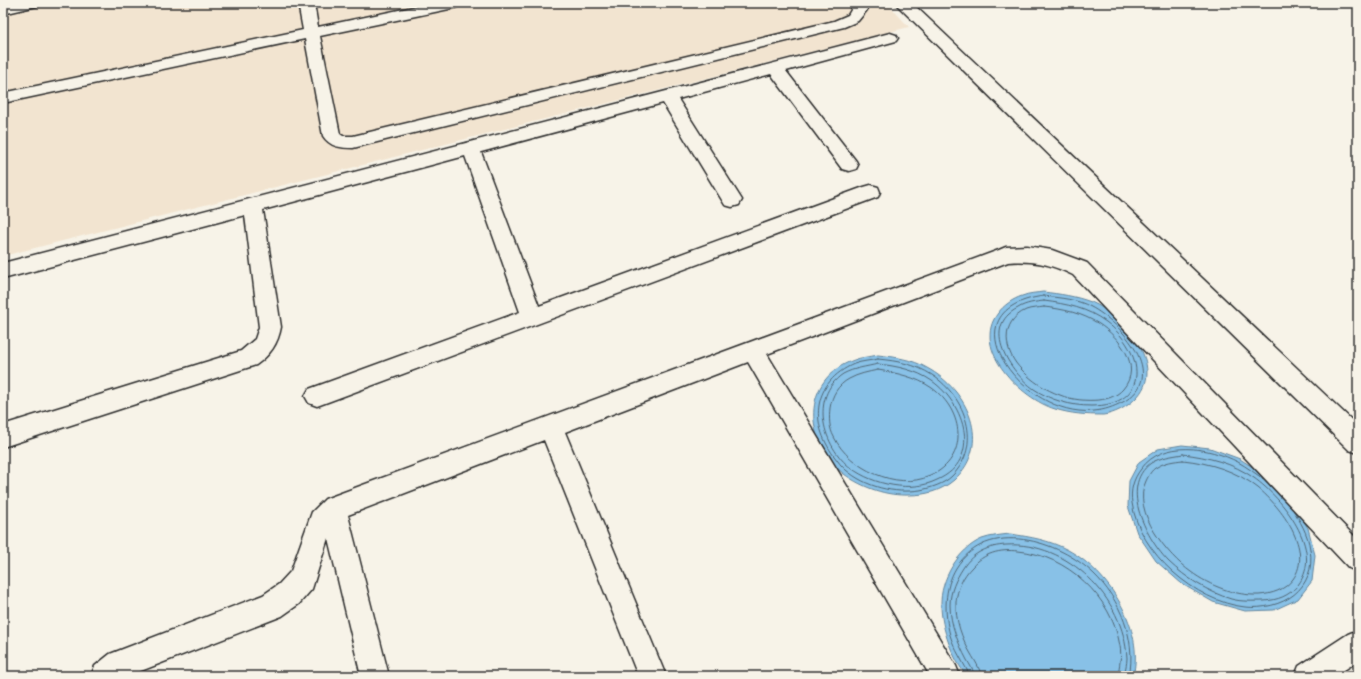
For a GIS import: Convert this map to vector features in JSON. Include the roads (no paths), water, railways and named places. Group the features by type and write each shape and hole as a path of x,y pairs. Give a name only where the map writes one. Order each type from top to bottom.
{"street":[{"path":"3,8 32,3"},
{"path":"306,3 332,136 340,142 353,142 840,24 853,18 859,10 858,3"},
{"path":"3,98 454,3"},
{"path":"904,3 1358,442"},
{"path":"3,270 890,38"},
{"path":"775,68 849,165"},
{"path":"667,96 732,200"},
{"path":"471,148 532,317"},
{"path":"317,396 870,192"},
{"path":"3,436 248,358 260,349 268,338 270,327 253,205"},
{"path":"105,676 120,664 272,606 289,594 302,579 321,521 334,508 1006,254 1036,253 1056,258 1080,269 1358,560"},
{"path":"753,350 946,676"},
{"path":"551,426 652,676"},
{"path":"334,508 375,676"},
{"path":"1309,676 1358,644"}],"water":[{"path":"1043,292 1061,294 1091,302 1116,318 1128,330 1138,343 1144,358 1147,372 1144,386 1132,402 1116,412 1103,415 1079,414 1061,411 1028,395 1015,384 1004,371 995,357 990,342 991,327 1000,310 1006,305 1027,294"},
{"path":"878,355 909,360 927,368 942,378 954,390 964,404 970,419 973,435 972,450 966,466 954,480 939,490 915,495 901,495 875,490 851,479 844,474 831,461 821,446 815,429 814,412 817,396 824,381 836,369 854,360"},
{"path":"1182,445 1210,448 1240,459 1268,477 1291,501 1308,528 1315,555 1312,581 1298,599 1274,610 1245,611 1213,602 1182,584 1156,561 1137,533 1128,506 1129,481 1139,462 1158,449"},
{"path":"1010,534 1040,539 1068,550 1097,572 1110,587 1129,621 1134,640 1135,658 1133,676 967,676 957,661 949,643 943,624 941,595 952,566 965,550 982,539"}]}
